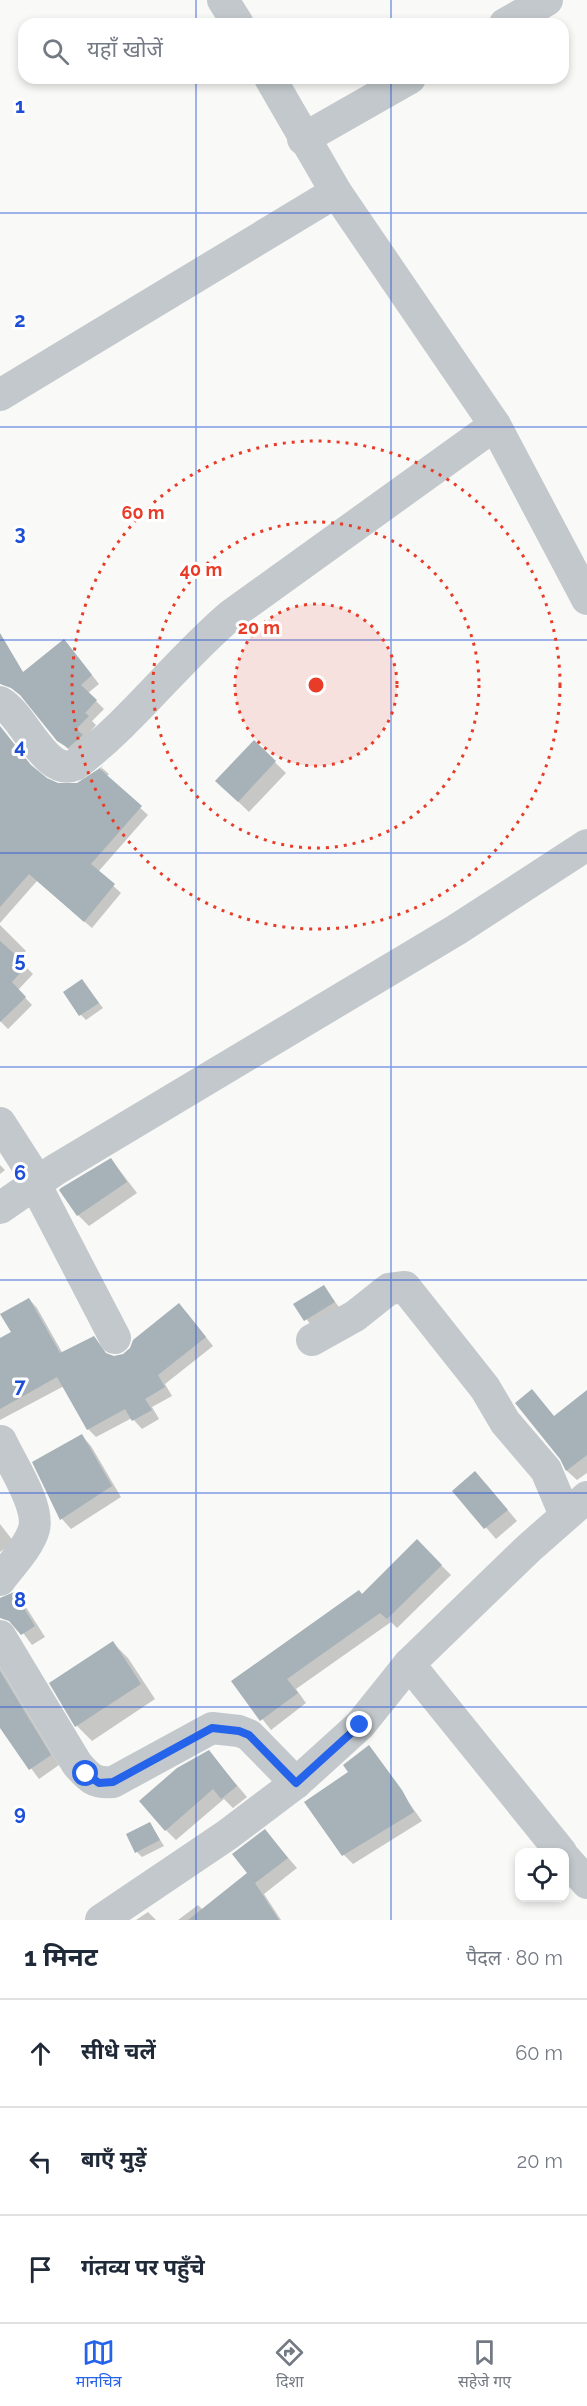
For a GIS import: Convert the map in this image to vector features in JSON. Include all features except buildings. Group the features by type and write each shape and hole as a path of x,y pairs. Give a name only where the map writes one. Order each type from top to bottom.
{"street":[{"path":"223,0 234,18"},
{"path":"516,18 547,0"},
{"path":"273,84 336,192 495,425 587,599"},
{"path":"303,138 399,84"},
{"path":"0,395 336,192"},
{"path":"0,702 12,711 54,763 68,768 75,765 123,721 200,642 231,615 495,425"},
{"path":"0,1208 36,1183 456,930 587,845"},
{"path":"0,1123 36,1183 115,1338"},
{"path":"101,1920 228,1835 296,1783 360,1725 409,1664 576,1506 505,1422 485,1388 405,1287 389,1288 355,1316 312,1340"},
{"path":"0,1580 31,1536 35,1516 1,1441"},
{"path":"0,1636 78,1764 92,1780 99,1783 113,1782 212,1728 239,1731 249,1735 296,1783"},
{"path":"409,1664 558,1848"},
{"path":"569,1863 587,1883"}],"route":[{"path":"86,1774 99,1783 113,1782 212,1728 239,1731 249,1735 296,1783 360,1725"}]}
